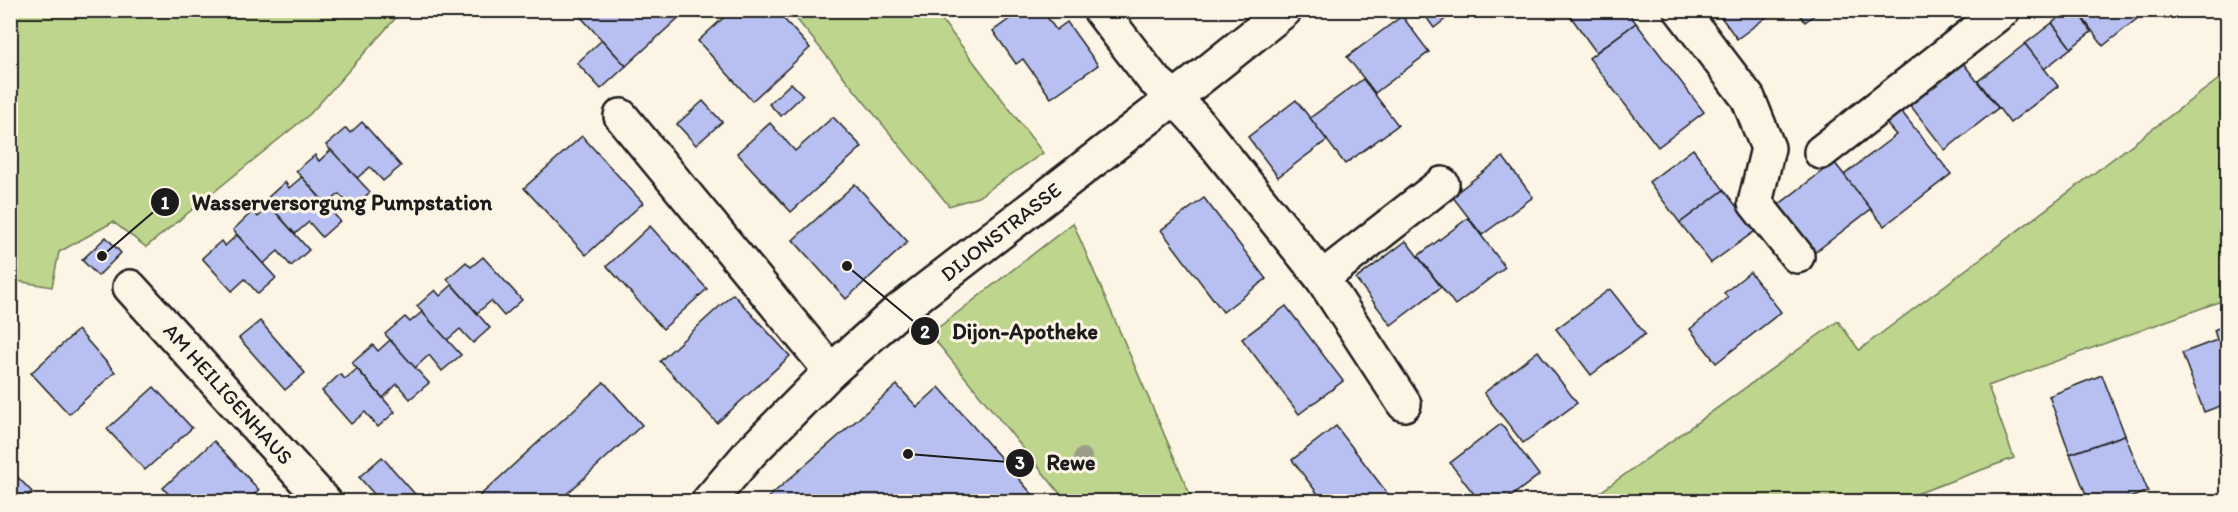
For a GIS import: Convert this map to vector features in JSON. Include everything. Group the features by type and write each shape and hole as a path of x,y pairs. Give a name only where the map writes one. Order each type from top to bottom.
{"street":[{"path":"1100,10 1153,79 1197,122 1322,278 1404,404"},
{"name":"DIJONSTRASSE","path":"708,501 750,453 831,371 897,312 1175,98 1285,10"},
{"path":"1682,10 1748,98 1768,148 1755,203 1797,256"},
{"path":"1821,152 2003,10"},
{"path":"621,116 831,371"},
{"path":"1322,278 1442,184"},
{"name":"AM HEILIGENHAUS","path":"130,287 325,501"}],"green space":[{"path":"10,11 402,11 310,114 146,247 113,222 59,252 52,287 11,280"},
{"path":"790,11 935,11 1043,153 978,197 949,206"},
{"path":"2227,73 2227,299 1988,386 2014,458 1897,501 1588,501 1838,321 1859,350"},
{"path":"1073,223 1193,501 1066,501 930,334"}],"building":[{"path":"582,10 687,10 626,66 578,14"},
{"path":"732,10 776,10 810,48 752,101 698,41"},
{"path":"1022,10 1042,10 1056,30 1067,22 1098,65 1051,98 1023,59 1016,64 993,31"},
{"path":"1421,10 1457,10 1434,28"},
{"path":"1566,10 1626,10 1636,23 1596,52"},
{"path":"1716,10 1776,10 1737,39"},
{"path":"1797,10 1821,10 1805,22"},
{"path":"2069,10 2077,10 2091,32 2071,48 2052,23"},
{"path":"2077,10 2148,10 2103,46"},
{"path":"1402,16 1429,52 1375,93 1347,57"},
{"path":"1636,23 1704,112 1658,147 1589,58"},
{"path":"2052,23 2071,48 2044,69 2025,44"},
{"path":"602,40 626,66 601,89 577,63"},
{"path":"2025,44 2058,86 2010,123 1978,81"},
{"path":"1963,63 1998,108 1945,150 1910,105"},
{"path":"1363,79 1398,125 1345,164 1310,118"},
{"path":"791,83 803,95 781,116 769,104"},
{"path":"1296,100 1327,140 1278,177 1248,137"},
{"path":"703,101 722,122 696,145 677,124"},
{"path":"1901,111 1951,174 1884,226 1844,175 1896,135 1886,123"},
{"path":"833,117 862,147 791,212 737,153 770,123 795,151"},
{"path":"362,122 401,166 383,181 370,167 357,178 326,145 346,128 350,133"},
{"path":"582,136 643,203 586,255 524,188"},
{"path":"1693,149 1724,190 1680,223 1649,182"},
{"path":"331,150 370,192 353,208 339,194 327,205 296,171 315,155 319,161"},
{"path":"1503,157 1533,197 1482,235 1452,196"},
{"path":"1834,162 1871,209 1814,253 1777,206"},
{"path":"302,177 340,221 322,237 309,222 295,234 265,200 285,182 289,188"},
{"path":"855,184 908,242 846,299 793,240"},
{"path":"1724,190 1755,231 1711,263 1680,223"},
{"path":"1204,198 1266,279 1223,312 1161,230"},
{"path":"270,206 309,250 291,266 278,251 263,264 233,230 253,211 258,217"},
{"path":"1468,218 1505,267 1455,305 1418,256"},
{"path":"650,226 707,289 663,329 607,266"},
{"path":"237,235 276,278 258,294 245,279 232,291 202,258 221,241 225,246"},
{"path":"106,237 121,253 98,276 82,260"},
{"path":"1406,241 1441,287 1391,325 1356,279"},
{"path":"483,257 522,300 504,316 491,301 477,313 447,279 466,262 471,267"},
{"path":"1750,272 1781,312 1716,363 1690,329 1728,298 1724,293"},
{"path":"452,285 490,328 473,343 460,329 447,340 417,306 435,290 440,296"},
{"path":"1610,289 1645,334 1591,375 1556,329"},
{"path":"733,294 790,356 717,423 660,361"},
{"path":"1286,306 1343,381 1299,414 1242,339"},
{"path":"422,312 461,355 442,371 429,355 415,368 385,334 405,317 410,322"},
{"path":"260,321 305,373 285,390 239,338"},
{"path":"2228,324 2228,403 2204,412 2182,353 2217,340 2214,330"},
{"path":"78,330 115,372 69,414 31,373"},
{"path":"390,340 429,383 410,399 397,384 383,398 352,363 373,345 378,351"},
{"path":"1538,351 1577,403 1523,443 1484,393"},
{"path":"357,369 395,412 378,427 365,412 351,424 322,391 340,374 345,379"},
{"path":"2102,375 2125,435 2070,454 2049,396"},
{"path":"604,382 642,425 558,502 473,502"},
{"path":"897,385 917,407 939,387 1039,502 763,502"},
{"path":"154,387 192,428 145,470 107,429"},
{"path":"1501,424 1539,475 1504,502 1480,502 1450,463"},
{"path":"1336,426 1394,502 1324,502 1292,460"},
{"path":"2125,435 2148,491 2119,502 2089,502 2070,454"},
{"path":"214,441 259,490 246,502 176,502 163,488"},
{"path":"382,457 422,502 381,502 359,477"},
{"path":"10,469 32,492 21,502 10,502"}],"place":[{"name":"Wasserversorgung Pumpstation","path":"102,256"},
{"name":"Dijon-Apotheke","path":"847,266"},
{"name":"Rewe","path":"908,454"}]}
